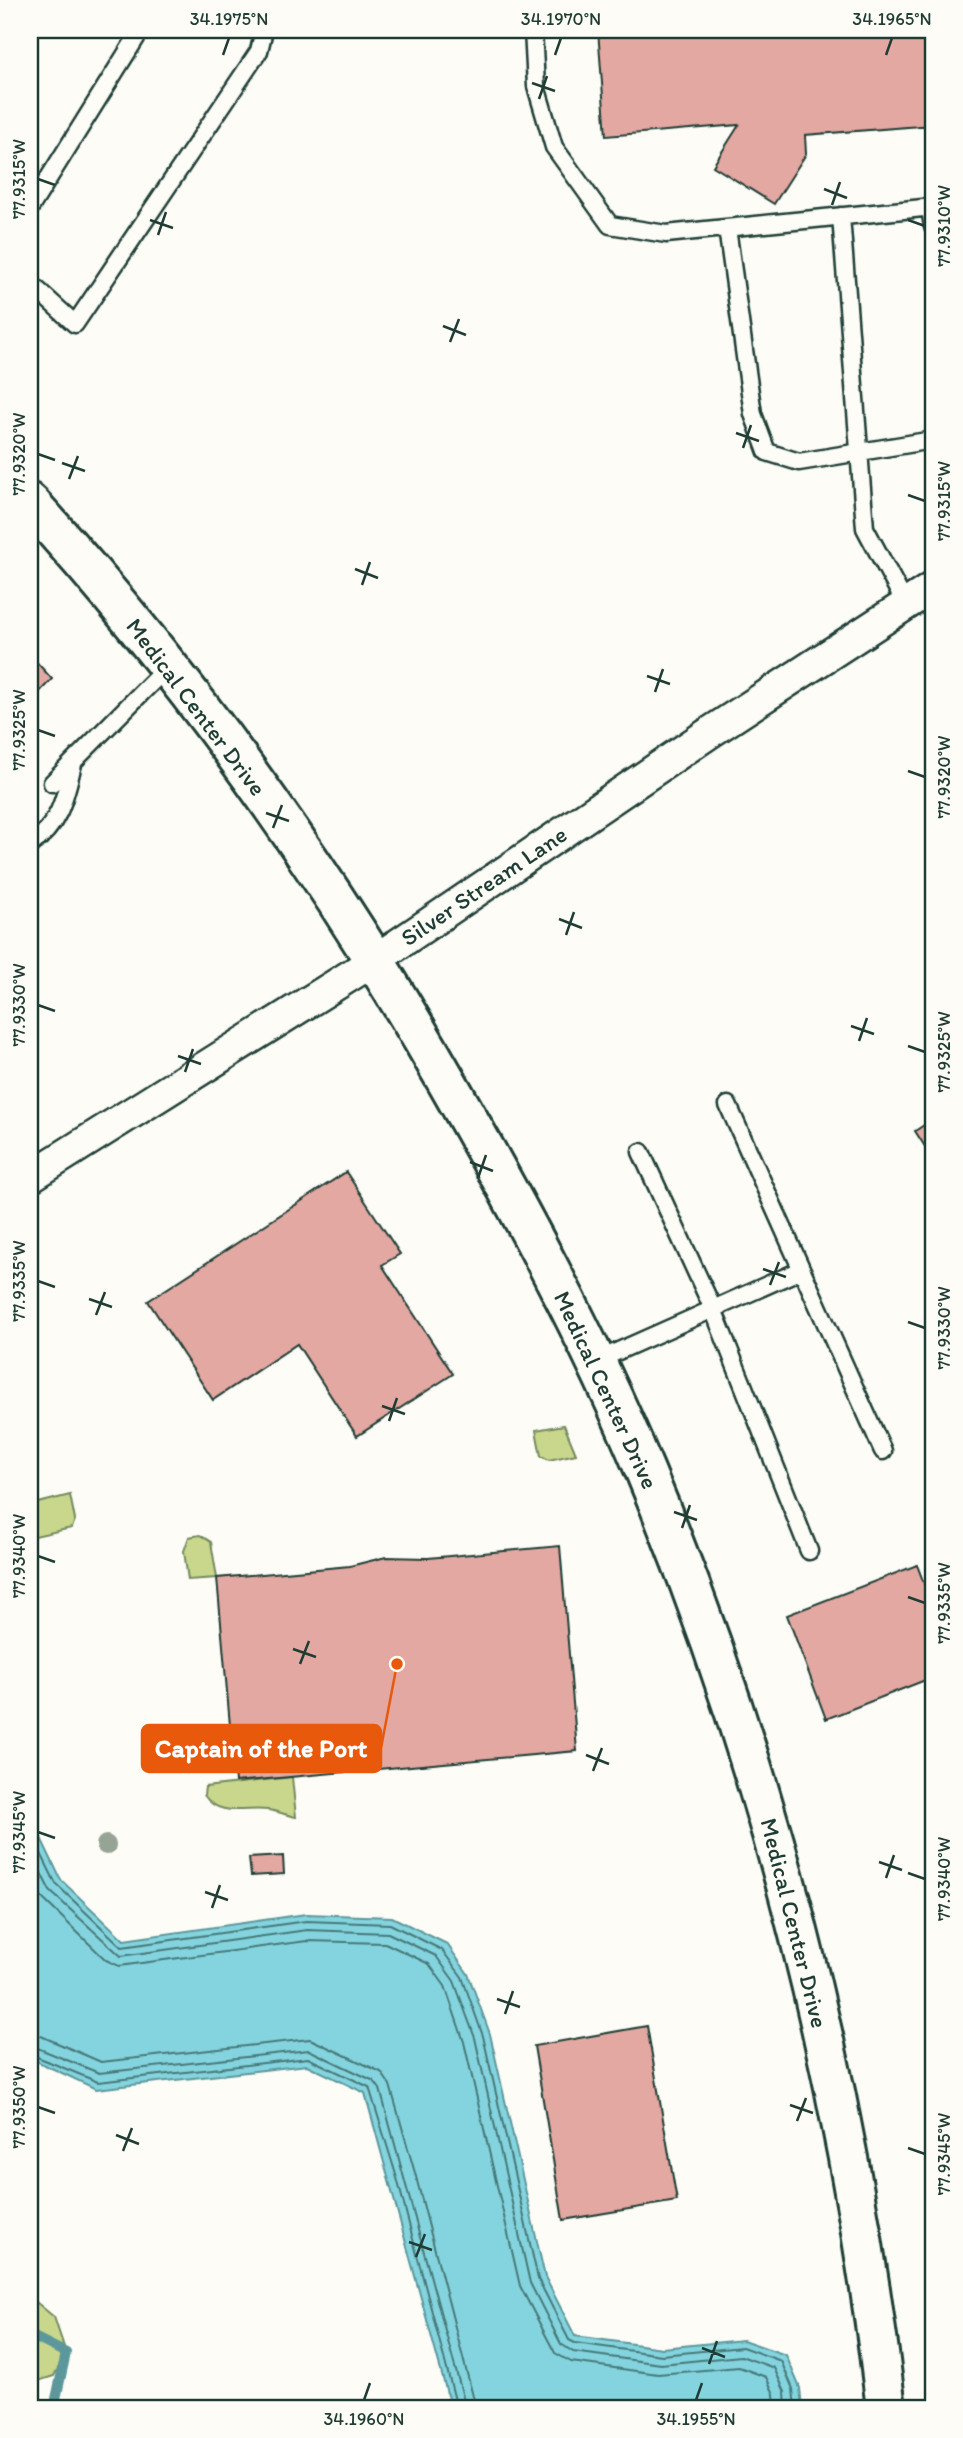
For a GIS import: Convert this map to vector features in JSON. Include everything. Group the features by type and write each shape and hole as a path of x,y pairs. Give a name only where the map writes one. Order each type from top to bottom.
{"street":[{"name":"Medical Center Drive","path":"30,503 168,666 233,752 374,960 494,1163 596,1361 645,1472 710,1639 765,1809 812,1982 850,2158 886,2408"},
{"name":"Silver Stream Lane","path":"30,1177 374,960 709,733 933,587"}],"lane":[{"path":"30,208 141,30"},
{"path":"30,283 75,324 259,51 264,30"},
{"path":"533,30 536,86 554,147 610,225 666,234 932,207 933,227"},
{"path":"30,174 44,184"},
{"path":"841,216 865,528 906,605"},
{"path":"727,228 753,414 767,452 799,462 933,440"},
{"path":"52,783 168,666"},
{"path":"30,845 40,838 62,810 73,762"},
{"path":"728,1105 883,1451"},
{"path":"641,1152 713,1309 809,1551"},
{"path":"596,1361 801,1269"}],"green space":[{"path":"564,1425 576,1454 549,1460 541,1456 536,1430"},
{"path":"70,1495 75,1520 72,1528 30,1537 30,1505"},
{"path":"200,1535 211,1542 217,1578 188,1580 184,1551 189,1537"},
{"path":"292,1777 296,1817 268,1810 225,1809 217,1807 204,1795 205,1787"},
{"path":"30,2297 54,2317 66,2353 54,2376 38,2381 30,2378"}],"water":[{"path":"30,1815 61,1880 124,1940 306,1914 392,1917 447,1944 468,1974 490,2034 545,2277 575,2336 662,2348 743,2340 786,2355 800,2388 802,2408 451,2408 365,2093 307,2065 96,2089 30,2058"}],"building":[{"path":"598,30 933,30 933,125 805,135 806,154 774,204 713,166 739,125 606,136"},
{"path":"30,655 52,679 30,702"},
{"path":"933,1119 933,1159 915,1131"},
{"path":"346,1172 400,1254 382,1265 453,1374 357,1436 297,1344 213,1400 148,1301"},
{"path":"560,1546 577,1751 235,1782 217,1578 350,1566 386,1557 428,1558"},
{"path":"917,1565 933,1607 933,1677 826,1719 787,1615"},
{"path":"283,1856 284,1874 251,1876 249,1858"},
{"path":"647,2026 677,2201 563,2220 534,2046"}],"waterway":[{"path":"30,2335 66,2353 54,2408"}],"place":[{"name":"Captain of the Port","path":"397,1664"}]}
